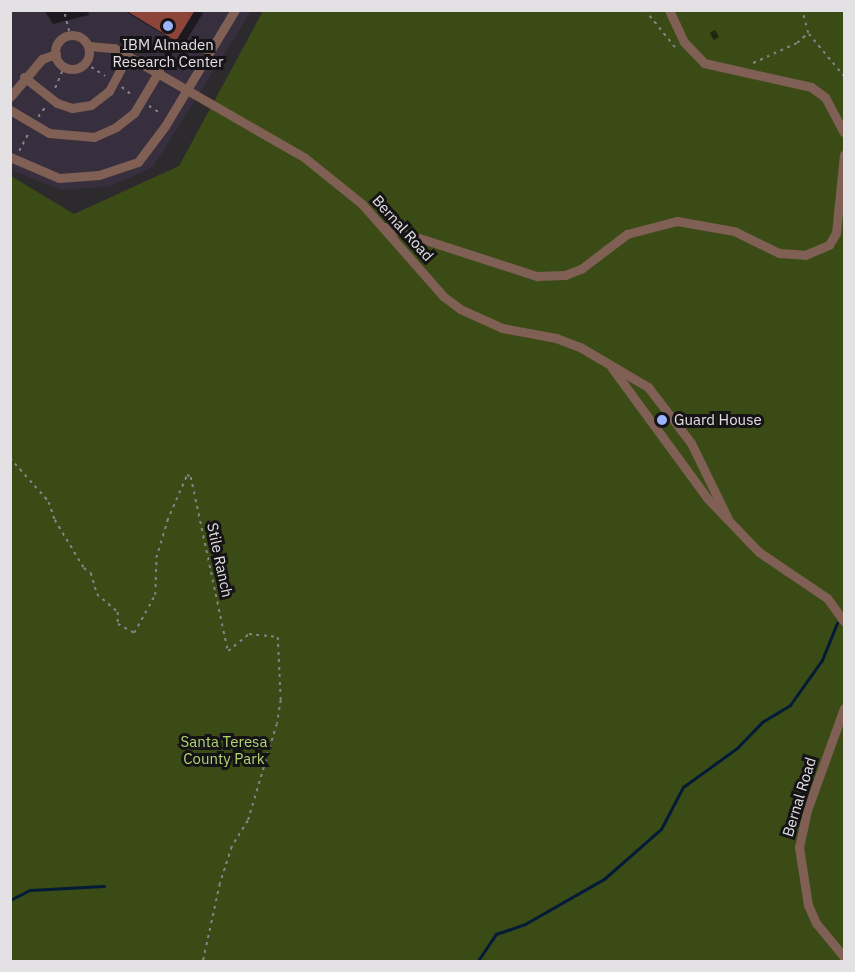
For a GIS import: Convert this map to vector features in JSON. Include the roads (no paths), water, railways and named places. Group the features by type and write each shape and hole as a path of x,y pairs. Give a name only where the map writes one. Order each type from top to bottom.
{"street":[{"path":"13,158 59,178 99,175 138,162 169,118 235,10"},
{"path":"669,10 693,53 704,63 811,87 825,97 844,132"},
{"path":"70,34 84,39 88,46 85,63 75,69 64,66 56,54 60,39 70,34"},
{"name":"Bernal Road","path":"88,46 114,48 159,71 305,158 334,179 385,228 444,296 460,309 502,328 556,338 607,362 648,387 691,443 728,519"},
{"path":"10,97 24,77 42,59 56,54"},
{"path":"24,77 51,97 72,108 92,105 114,82 128,56"},
{"path":"10,111 33,124 69,138 94,137 116,127 141,101 159,71"},
{"path":"385,228 537,276 565,275 580,269 627,234 677,221 734,231 779,253 805,255 830,245 836,233 844,154"},
{"name":"Bernal Road","path":"607,362 697,484 728,519 759,552 815,589 838,611 844,621"},
{"name":"Bernal Road","path":"844,708 801,829 799,857 808,905 816,923 844,957"}],"waterway":[{"path":"477,962 496,934 525,924 604,879 661,829 683,787 737,748 762,722 790,705 822,660 837,623"},
{"path":"10,900 30,890 104,886"}],"place":[{"name":"IBM Almaden Research Center","path":"168,26"},
{"name":"Guard House","path":"662,420"}],"park label":[{"name":"Santa Teresa County Park","path":"224,750"}]}
